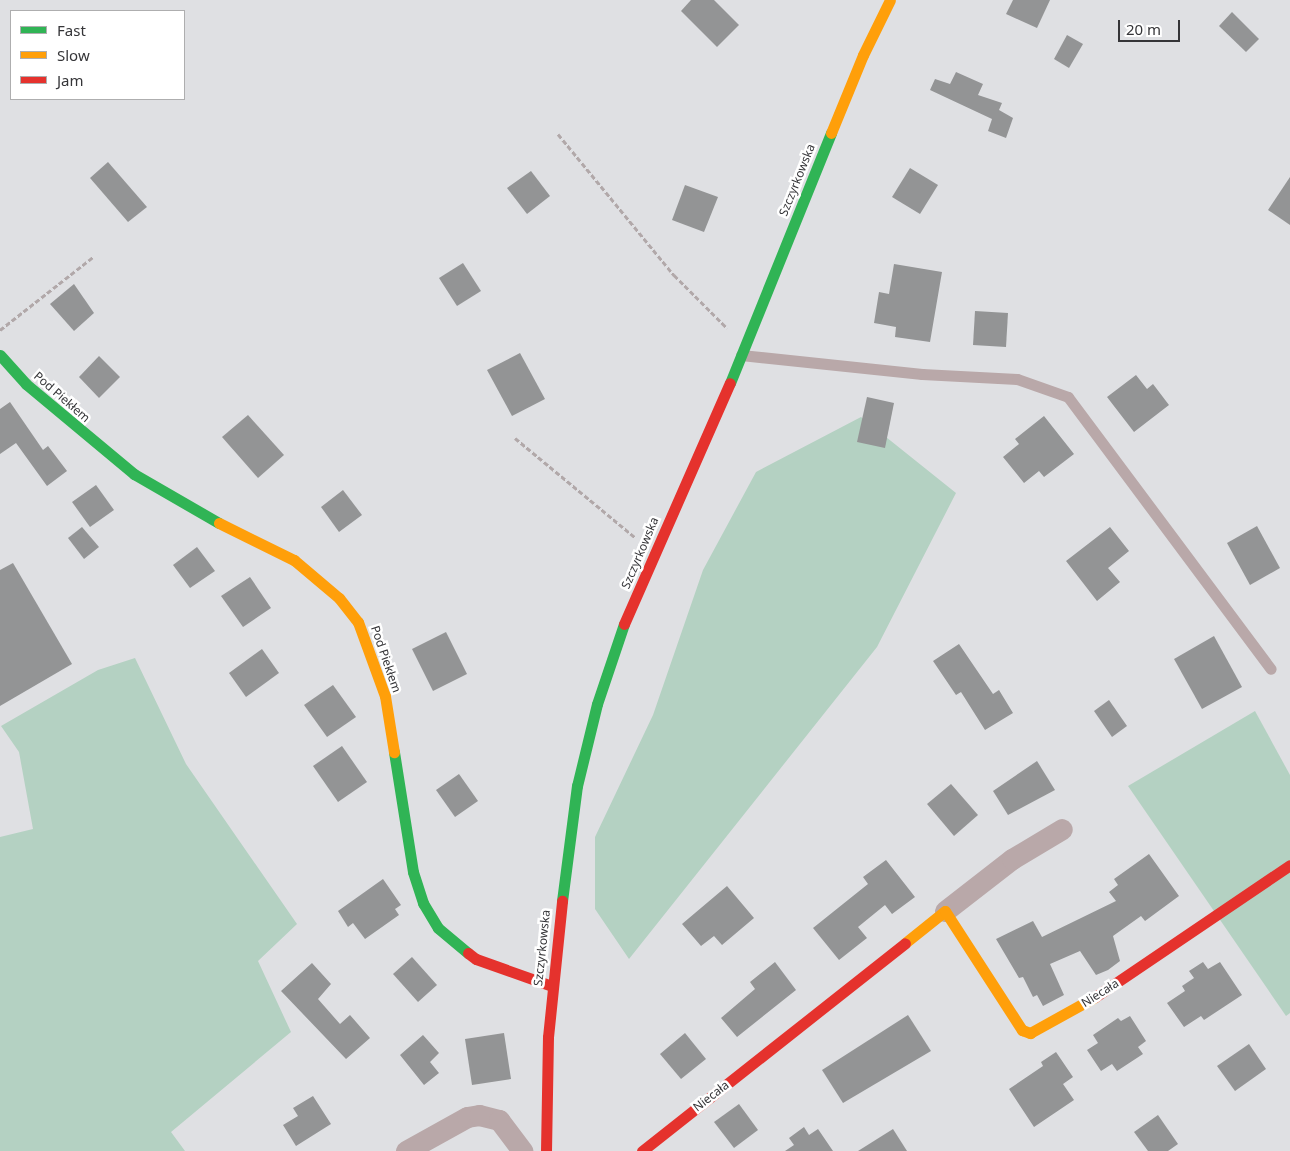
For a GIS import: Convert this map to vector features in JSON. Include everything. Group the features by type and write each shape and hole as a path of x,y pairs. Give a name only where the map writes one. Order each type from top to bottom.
{"street":[{"name":"Szczyrkowska","path":"546,1151 545,1084 552,986 567,851 586,743 611,660 655,551 743,350 863,54 890,0"},
{"name":"Pod Piekłem","path":"0,355 26,384 122,466 168,497 294,560 339,598 358,622 386,696 411,864 423,903 438,928 476,959 552,986"},
{"name":"Niecała","path":"642,1151 1012,859 1062,828"},
{"name":"Niecała","path":"945,911 1022,1030 1030,1033 1097,996 1290,865"},
{"path":"406,1151 467,1117 479,1116 499,1120 522,1151"}],"lane":[{"path":"743,350 922,374 1017,379 1068,396 1271,670"}],"path":[{"path":"558,134 668,269 743,350"},
{"path":"0,331 93,257"},
{"path":"515,438 655,551"}],"green space":[{"path":"861,417 956,493 877,647 629,959 595,909 595,837 653,715 703,570 756,472"},
{"path":"135,658 186,764 297,924 258,961 291,1032 171,1132 185,1151 0,1151 0,837 33,829 19,752 1,726 98,670"},
{"path":"1255,711 1290,775 1290,1013 1286,1016 1128,786"}],"building":[{"path":"691,0 714,0 739,25 717,47 681,11"},
{"path":"1013,0 1050,0 1037,28 1006,14"},
{"path":"1232,12 1259,39 1246,52 1219,26"},
{"path":"1067,35 1083,44 1069,68 1054,59"},
{"path":"956,72 983,84 978,95 1002,103 999,110 1013,118 1006,138 988,131 992,119 930,90 935,79 950,84"},
{"path":"108,162 147,207 128,222 90,178"},
{"path":"910,168 938,185 920,214 892,197"},
{"path":"531,171 550,196 527,214 507,188"},
{"path":"1290,177 1290,225 1268,210"},
{"path":"685,185 718,197 704,232 672,220"},
{"path":"463,263 481,291 457,306 439,278"},
{"path":"894,264 942,272 930,342 895,337 896,327 874,323 879,292 889,294"},
{"path":"74,284 94,313 74,331 50,304"},
{"path":"975,311 1008,313 1006,347 973,345"},
{"path":"520,353 545,399 512,416 487,370"},
{"path":"99,356 120,377 99,398 79,377"},
{"path":"1136,375 1147,389 1153,384 1169,405 1134,432 1107,397"},
{"path":"867,397 894,403 885,448 857,442"},
{"path":"10,402 43,450 48,446 67,471 47,486 16,443 0,454 0,409"},
{"path":"248,415 284,455 258,478 222,437"},
{"path":"1044,416 1074,454 1044,477 1039,471 1024,483 1003,457 1019,444 1015,439"},
{"path":"96,485 114,510 90,527 72,502"},
{"path":"343,490 362,515 339,532 321,507"},
{"path":"1257,526 1280,568 1250,585 1227,543"},
{"path":"82,527 99,547 84,559 68,538"},
{"path":"1110,527 1129,551 1108,568 1120,582 1097,601 1066,561"},
{"path":"197,547 215,571 190,588 173,565"},
{"path":"13,563 72,664 0,706 0,570"},
{"path":"250,577 271,608 243,627 221,596"},
{"path":"446,632 467,674 433,691 412,649"},
{"path":"1214,636 1242,687 1202,709 1174,659"},
{"path":"959,644 993,694 999,690 1013,713 985,730 961,692 956,695 933,661"},
{"path":"262,649 279,673 246,697 229,673"},
{"path":"333,685 356,717 327,737 304,705"},
{"path":"1109,700 1127,726 1112,737 1094,711"},
{"path":"342,746 367,782 338,802 313,766"},
{"path":"1037,761 1055,790 1008,815 993,791"},
{"path":"459,774 478,801 455,817 436,790"},
{"path":"951,784 978,815 954,836 927,804"},
{"path":"1149,854 1179,896 1145,921 1141,916 1113,936 1120,961 1108,970 1096,975 1080,951 1050,964 1064,995 1043,1006 1037,995 1033,997 1023,977 1019,978 996,939 1033,921 1042,937 1116,901 1109,892 1118,885 1114,879"},
{"path":"886,860 915,897 892,914 885,905 858,927 867,938 839,960 813,928 868,884 863,877"},
{"path":"383,879 401,905 395,909 399,915 365,939 353,923 348,927 338,911"},
{"path":"727,886 754,918 722,945 714,936 701,946 682,924"},
{"path":"412,957 437,985 418,1002 393,974"},
{"path":"775,962 796,990 737,1037 721,1018 755,989 750,982"},
{"path":"1203,962 1208,969 1220,962 1242,995 1204,1020 1201,1016 1184,1027 1167,1003 1185,991 1182,986 1194,978 1189,971"},
{"path":"312,963 331,984 318,999 340,1024 350,1015 370,1038 346,1059 281,991"},
{"path":"908,1015 931,1051 843,1103 822,1070"},
{"path":"1130,1016 1146,1041 1138,1047 1143,1054 1117,1071 1112,1064 1101,1071 1087,1050 1098,1043 1093,1035 1118,1018 1121,1021"},
{"path":"504,1033 511,1079 472,1085 465,1039"},
{"path":"685,1033 706,1059 681,1079 660,1054"},
{"path":"423,1035 439,1053 430,1062 439,1073 424,1085 400,1055"},
{"path":"1249,1044 1266,1069 1235,1091 1217,1066"},
{"path":"1056,1052 1073,1077 1063,1084 1074,1100 1034,1127 1009,1089 1043,1066 1041,1062"},
{"path":"313,1096 331,1124 296,1146 283,1125 298,1116 293,1108"},
{"path":"739,1104 758,1130 734,1148 714,1122"},
{"path":"1158,1115 1178,1144 1168,1151 1148,1151 1134,1132"},
{"path":"804,1127 809,1135 818,1129 833,1151 785,1151 794,1145 789,1138"},
{"path":"893,1129 907,1151 858,1151"}],"traffic: fast":[{"path":"730,383 831,133"},
{"path":"0,355 26,384 134,474 219,523"},
{"path":"562,901 577,786 597,704 624,624"},
{"path":"394,752 413,872 423,903 438,928 468,953"}],"traffic: slow":[{"path":"831,133 863,55 890,0"},
{"path":"219,523 294,560 339,598 358,622 385,696 394,752"},
{"path":"905,943 945,911 1022,1030 1030,1033 1095,997"}],"traffic: jam":[{"path":"624,624 730,383"},
{"path":"1095,997 1290,865"},
{"path":"546,1151 548,1037 562,901"},
{"path":"642,1151 905,943"},
{"path":"468,953 476,959 552,986"}]}
